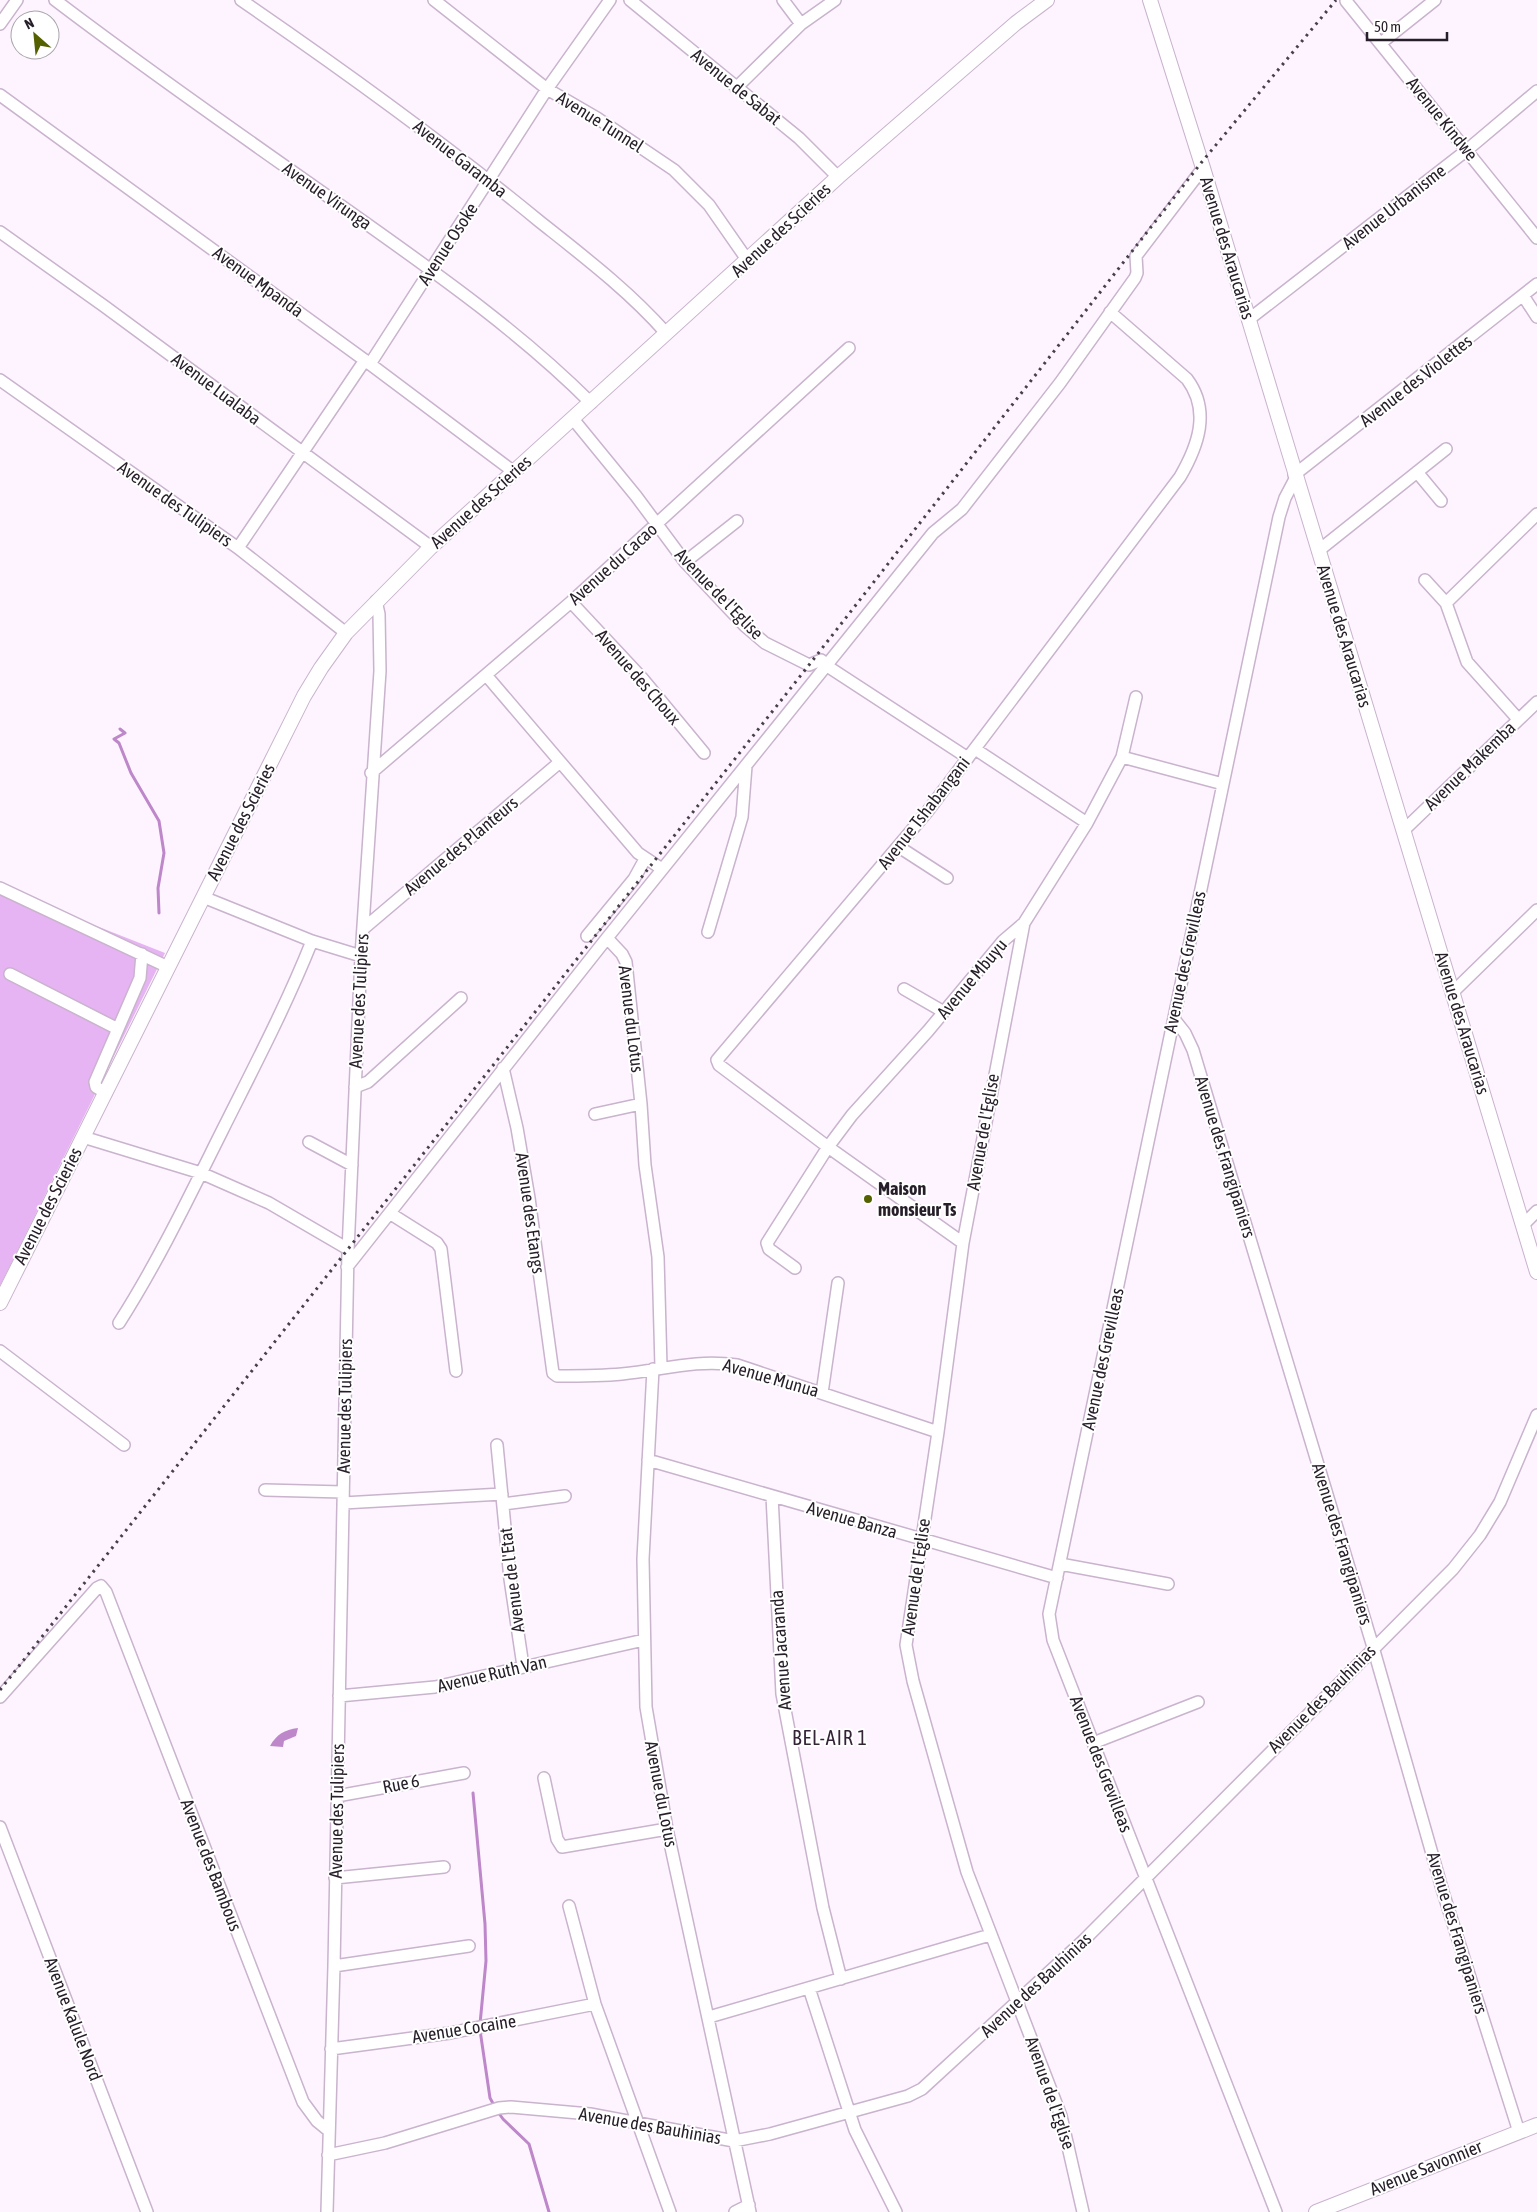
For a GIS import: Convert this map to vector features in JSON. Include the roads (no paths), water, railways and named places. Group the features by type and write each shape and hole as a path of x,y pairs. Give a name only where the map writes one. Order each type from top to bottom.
{"street":[{"path":"0,24 16,0"},
{"name":"Avenue Virunga","path":"55,0 135,61 431,270 542,357 591,404"},
{"name":"Avenue Garamba","path":"241,0 346,71 489,180 622,289 666,334"},
{"name":"Avenue Tunnel","path":"434,0 547,89 596,118 674,170 709,206 748,260"},
{"name":"Avenue Osoke","path":"238,548 431,270 547,89 610,0"},
{"name":"Avenue de Sabat","path":"630,0 807,145 838,178"},
{"path":"783,0 801,24"},
{"path":"736,88 801,24 835,0"},
{"name":"Avenue des Scieries","path":"0,1303 304,696 320,668 346,634 376,601 431,547 591,404 838,178 1016,23 1047,0"},
{"name":"Avenue des Araucarias","path":"1150,0 1203,168 1537,1272"},
{"path":"1381,43 1435,0"},
{"name":"Avenue Kindwe","path":"1346,1 1537,238"},
{"name":"Avenue Urbanisme","path":"1248,320 1467,150 1537,91"},
{"name":"Avenue Mpanda","path":"0,95 367,362 514,472"},
{"path":"347,1268 503,1068 933,533 962,509 1060,383 1138,273 1136,256 1203,168"},
{"name":"Avenue Lualaba","path":"0,232 104,306 431,547"},
{"name":"Avenue des Violettes","path":"1295,477 1524,297 1537,284"},
{"path":"1524,297 1537,317"},
{"name":"Avenue Tshabangani","path":"963,1243 828,1147 719,1065 718,1056 899,848 1180,477 1191,458 1199,436 1200,408 1192,386 1110,312"},
{"name":"Avenue du Cacao","path":"371,773 571,602 849,348"},
{"name":"Avenue des Tulipiers","path":"0,380 238,548 346,634"},
{"name":"Avenue de l'Eglise","path":"573,419 636,496 685,562 753,635 809,665 821,660 1087,823"},
{"path":"1318,551 1446,449"},
{"path":"1417,472 1441,501"},
{"name":"Avenue des Grevilleas","path":"1276,2212 1093,1743 1051,1632 1049,1614 1279,517 1295,477"},
{"path":"1446,603 1537,514"},
{"path":"685,562 737,521"},
{"path":"1424,580 1446,603 1467,662 1518,719"},
{"name":"Avenue des Tulipiers","path":"327,2212 334,1966 347,1268 362,929 371,773 380,671 379,614 376,601"},
{"name":"Avenue des Choux","path":"571,602 642,678 704,753"},
{"path":"486,675 598,808 645,859 662,869"},
{"name":"Avenue Mbuyu","path":"795,1268 769,1249 766,1243 828,1147 852,1114 944,1012 1003,941 1024,923 1087,823 1122,757 1136,697"},
{"name":"Avenue Makemba","path":"1404,830 1537,702"},
{"path":"1122,757 1223,784"},
{"name":"Avenue des Planteurs","path":"362,929 560,762"},
{"path":"708,932 742,817 746,766"},
{"path":"899,848 947,878"},
{"path":"587,936 634,879 645,859"},
{"path":"0,888 168,967"},
{"path":"203,897 312,941 361,956"},
{"path":"1453,992 1537,910"},
{"name":"Avenue de l'Eglise","path":"1024,923 963,1243 938,1432 907,1632 907,1655 948,1808 990,1935 1061,2116 1083,2212"},
{"name":"Avenue du Lotus","path":"607,938 622,954 626,962 641,1104 645,1165 658,1256 658,1368 648,1460 643,1559 644,1640 649,1730 667,1829 749,2209"},
{"path":"119,1323 137,1295 201,1173 293,988 312,941"},
{"path":"106,1093 96,1087 95,1082 140,978 142,954"},
{"path":"10,974 118,1029"},
{"path":"904,989 944,1012"},
{"path":"355,1086 368,1082 461,998"},
{"name":"Avenue des Frangipaniers","path":"1174,1019 1185,1033 1194,1050 1373,1647 1444,1892 1520,2132"},
{"name":"Avenue des Etangs","path":"503,1068 517,1128 529,1198 550,1359"},
{"path":"595,1114 641,1104"},
{"name":"Avenue des Scieries","path":"83,1137 201,1173 270,1203 348,1249"},
{"path":"309,1142 352,1165"},
{"path":"1522,1225 1537,1211"},
{"path":"391,1214 437,1243 441,1249 456,1371"},
{"path":"822,1393 838,1283"},
{"path":"0,1351 124,1445"},
{"name":"Avenue Munua","path":"550,1359 551,1368 557,1376 622,1374 715,1362 737,1365 938,1432"},
{"name":"Avenue des Bauhinias","path":"328,2155 385,2143 499,2108 550,2109 637,2121 734,2141 770,2134 908,2096 922,2089 1018,2003 1145,1879 1373,1647 1435,1588 1480,1535 1500,1502 1537,1416"},
{"name":"Avenue de l'Etat","path":"498,1445 510,1579 523,1666"},
{"name":"Avenue Banza","path":"648,1460 1057,1578"},
{"path":"265,1490 343,1497 502,1499 565,1496"},
{"name":"Avenue Jacaranda","path":"772,1496 782,1694 823,1908 841,1979"},
{"path":"1060,1564 1168,1584"},
{"name":"Avenue des Bambous","path":"0,1697 97,1588 101,1586 106,1592 303,2102 317,2121 328,2130"},
{"name":"Avenue Ruth Van","path":"339,1696 426,1688 644,1640"},
{"path":"1093,1743 1198,1702"},
{"name":"Rue 6","path":"337,1796 464,1773"},
{"path":"544,1778 557,1839 562,1847 667,1829"},
{"name":"Avenue Kalule Nord","path":"0,1827 147,2212"},
{"path":"335,1878 444,1867"},
{"path":"569,1906 595,2004 670,2212"},
{"path":"708,2017 990,1935"},
{"path":"334,1966 469,1946"},
{"path":"808,1988 848,2112 870,2163 896,2212"},
{"name":"Avenue Cocaine","path":"331,2049 479,2028 595,2004"},
{"name":"Avenue Savonnier","path":"1316,2212 1537,2125"},
{"path":"736,2212 749,2209"}],"waterway":[{"path":"120,729 125,733 114,739 119,743 131,773 159,821 164,853 158,888 159,913"},
{"path":"473,1793 485,1924 486,1961 480,2024"},
{"path":"480,2030 490,2098 495,2107"},
{"path":"498,2112 529,2144 549,2212"}],"railway":[{"path":"0,1690 809,665 1201,163 1336,0"}],"place":[{"name":"Maison monsieur Ts","path":"868,1199"}],"district":[{"name":"BEL-AIR 1","path":"830,1738"}]}
